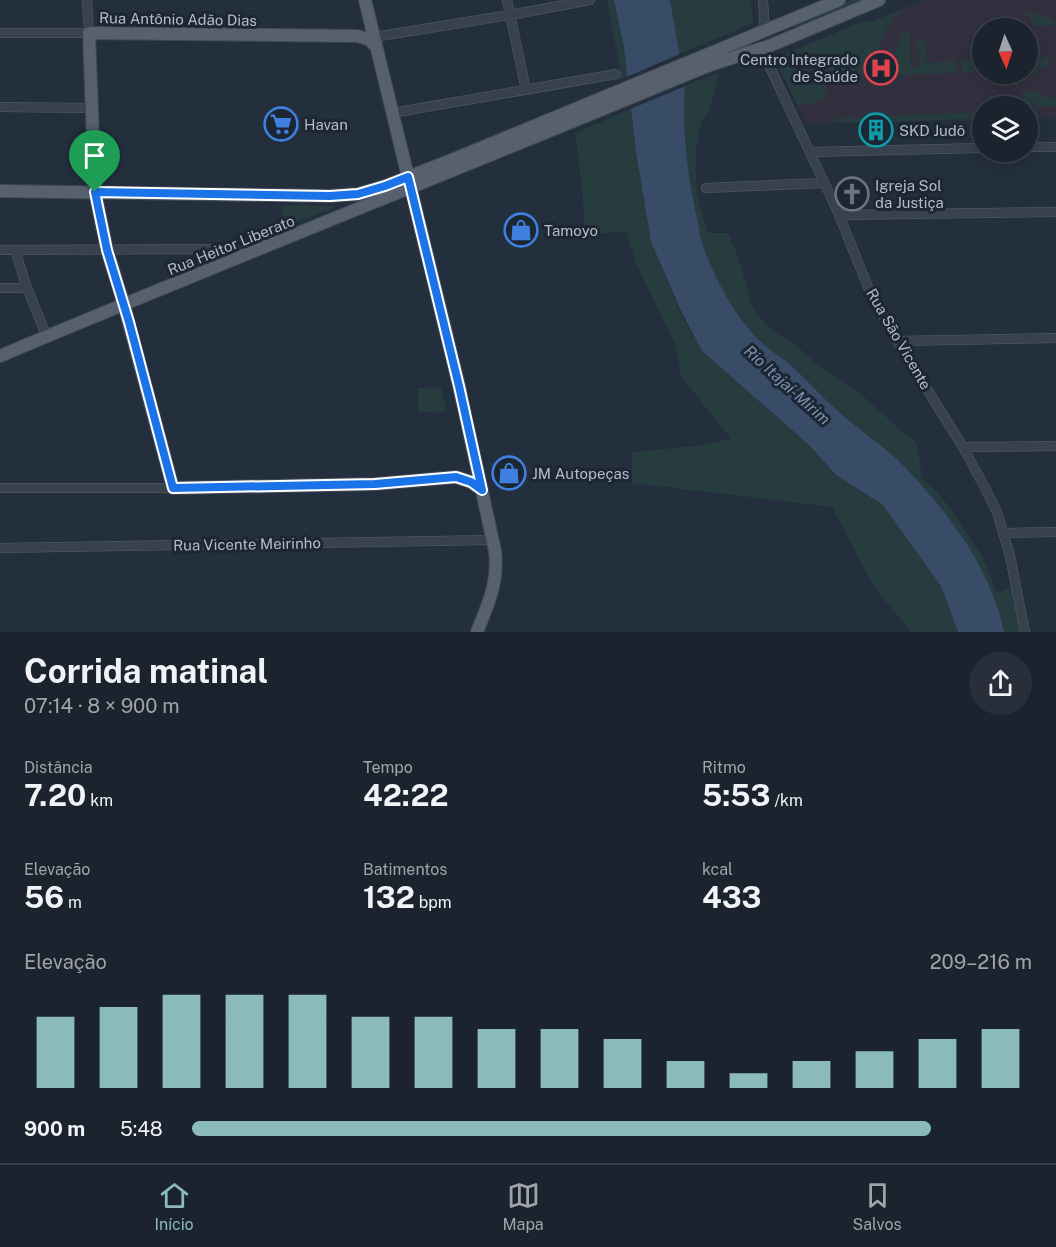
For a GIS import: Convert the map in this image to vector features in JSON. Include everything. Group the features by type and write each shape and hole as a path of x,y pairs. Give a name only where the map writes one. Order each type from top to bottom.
{"main road":[{"path":"364,0 371,21 494,540 497,563 495,584 477,632"},
{"path":"711,58 765,30 839,0"},
{"path":"711,58 760,48 879,0"},
{"path":"357,36 371,21"},
{"name":"Rua Antônio Adão Dias","path":"89,33 357,36 375,41"},
{"path":"89,33 95,192 107,250 173,488 375,484 456,477 471,469 475,459"},
{"name":"Rua Heitor Liberato","path":"0,356 353,210 409,183 711,58"},
{"path":"0,191 330,196 358,194 385,186 409,183"},
{"path":"456,477 471,482 482,490"}],"street":[{"path":"87,0 89,33"},
{"path":"507,0 526,90"},
{"path":"375,41 590,0"},
{"path":"763,0 765,30"},
{"name":"Rua Antônio Adão Dias","path":"0,33 89,33"},
{"name":"Rua São Vicente","path":"760,48 839,215 870,292 897,341 963,447 997,512 1010,555 1025,632"},
{"path":"392,113 616,74"},
{"path":"0,107 92,108"},
{"path":"1038,147 1056,147"},
{"path":"810,152 972,148"},
{"path":"706,188 824,183"},
{"path":"839,215 1056,212"},
{"path":"0,250 224,249 236,259"},
{"path":"15,250 27,288 47,337"},
{"path":"0,288 27,288"},
{"path":"897,341 1056,338"},
{"path":"963,447 1056,446"},
{"path":"0,488 173,488"},
{"path":"1004,533 1056,532"},
{"name":"Rua Vicente Meirinho","path":"0,548 494,540"}],"shaded area":[{"name":"Centro Integrado de Saúde","path":"924,0 1056,0 1056,118 1038,119 1038,96 972,96 972,119 806,123 776,62 780,56 859,23 875,20"}],"green space":[{"path":"607,0 614,0 624,48 627,76 622,79"},
{"path":"670,0 751,0 753,22 679,54"},
{"path":"851,0 866,0 796,29 794,24"},
{"path":"907,7 891,21 886,29 881,46 880,76 828,77 829,69 823,57 812,53 801,58 796,70 799,79 808,84 824,82 827,85 821,101 798,107 776,62 780,56 859,23 875,20"},
{"path":"1025,11 1046,17 1056,25 1038,26 1038,18 1025,16"},
{"path":"907,30 911,67 920,66 916,40 925,40 927,63 956,61 956,73 896,75 897,45"},
{"path":"1049,57 1050,66 1038,67 1038,58"},
{"path":"972,60 972,72 962,72 962,61"},
{"path":"718,73 709,111 701,122 696,150 696,186 701,212 709,233 728,233 739,259 751,303 756,313 770,329 794,344 823,369 855,389 915,441 922,479 950,508 982,556 996,591 998,593 1012,587 1021,632 1004,632 998,608 977,561 932,497 898,460 845,417 792,366 758,339 739,316 726,295 701,239 688,166 684,118 685,86"},
{"path":"1023,91 1035,91 1044,97 1056,97 1056,106 1038,106 1038,96 1023,96"},
{"path":"631,109 651,242 680,312 702,351 809,445 836,475 883,505 941,586 958,632 911,632 874,587 832,507 632,483 632,452 696,446 731,439 681,376 676,347 636,263 626,232 585,234 575,133"},
{"path":"972,112 972,119 836,123 836,118"},
{"path":"281,205 333,206 335,207 285,227"},
{"path":"441,387 447,411 418,412 418,388"}],"water":[{"name":"Rio Itajaí-Mirim","path":"614,0 670,0 685,86 686,150 700,236 714,272 732,306 761,342 792,366 838,411 898,460 932,497 977,561 998,608 1004,632 958,632 941,586 883,505 836,475 809,445 702,351 681,311 651,242 636,152 624,48"}],"pier":[{"path":"682,53 688,85 628,110 624,78"}],"place":[{"name":"Centro Integrado de Saúde","path":"881,68"},
{"name":"Havan","path":"281,124"},
{"name":"SKD Judô","path":"876,130"},
{"name":"Igreja Sol da Justiça","path":"852,194"},
{"name":"Tamoyo","path":"521,230"},
{"name":"JM Autopeças","path":"509,473"}],"route":[{"path":"408,177 482,490 471,482 456,477 375,484 173,488 129,322 107,250 95,192 330,196 358,194 408,177"}]}
